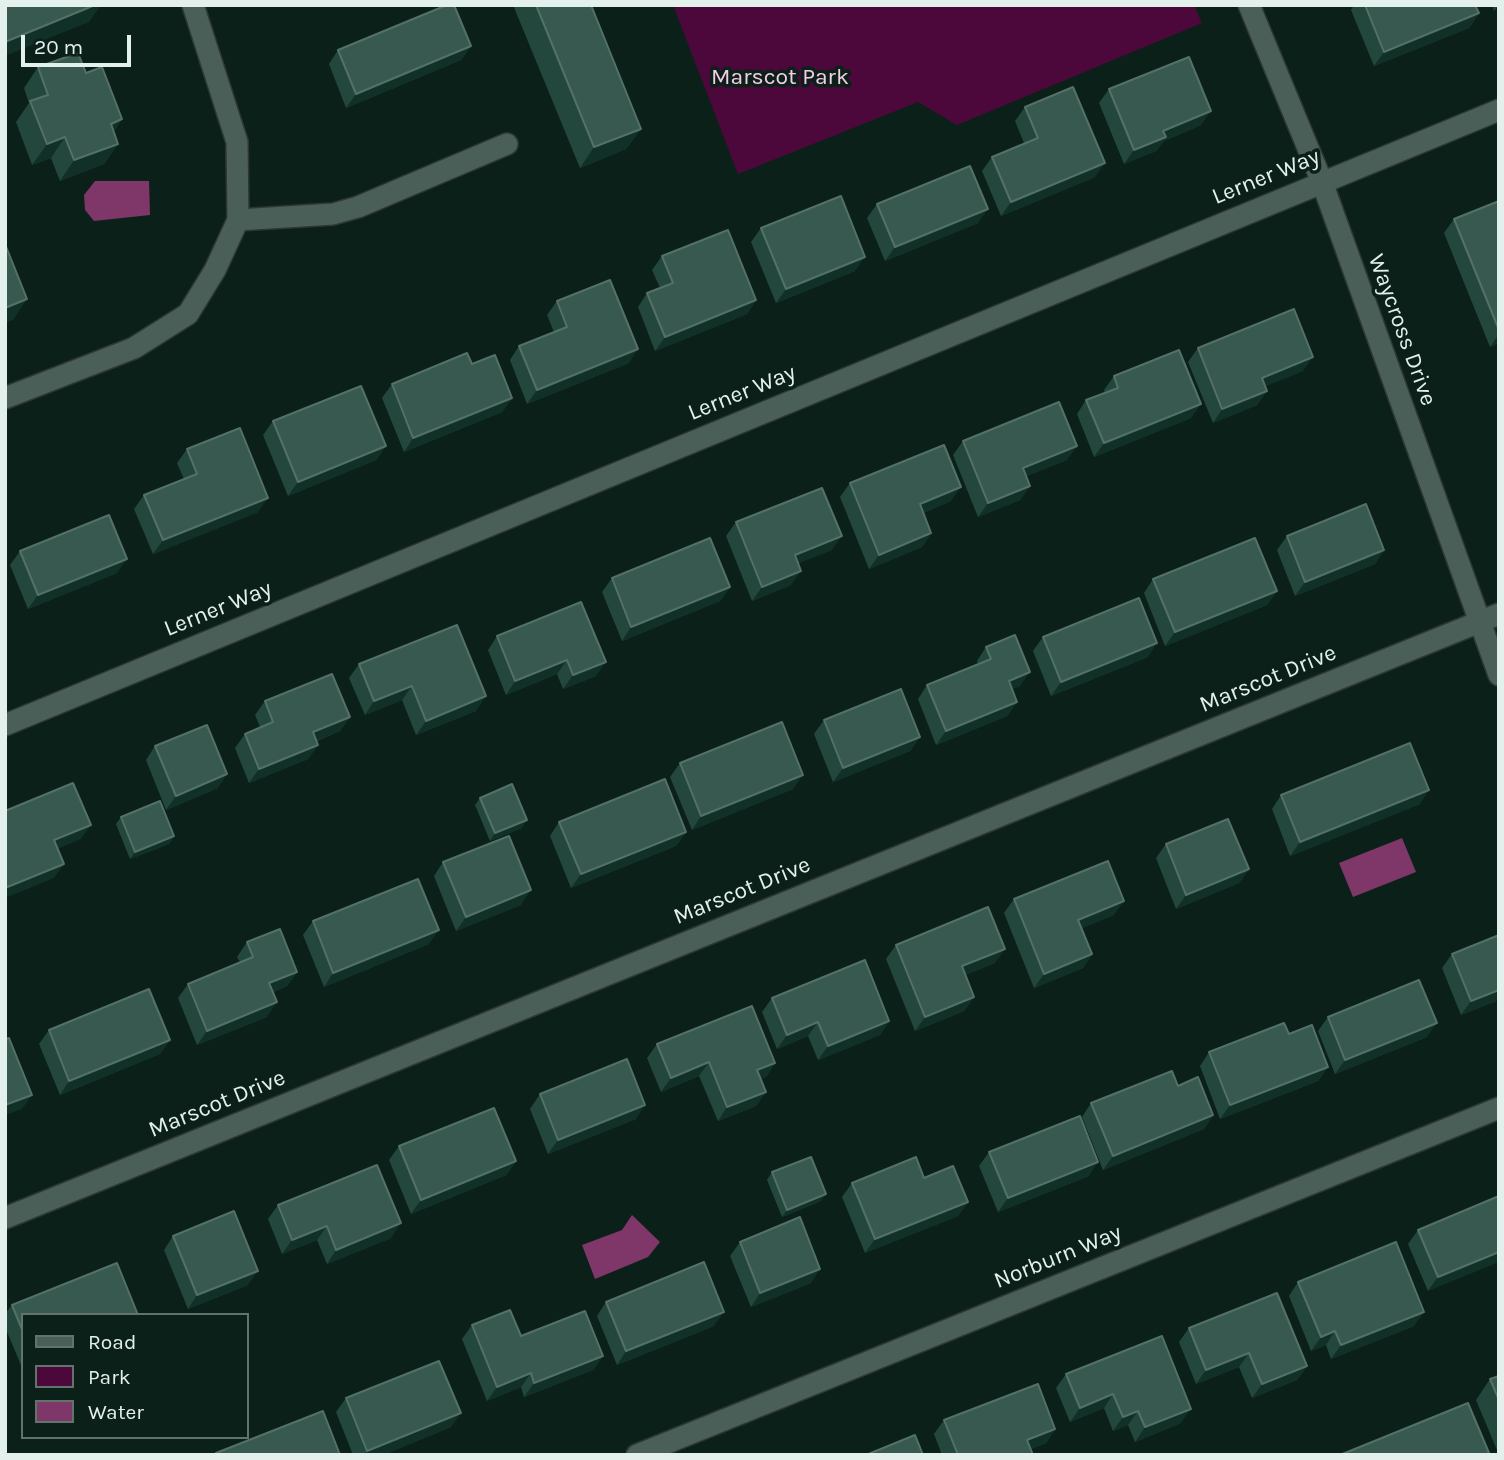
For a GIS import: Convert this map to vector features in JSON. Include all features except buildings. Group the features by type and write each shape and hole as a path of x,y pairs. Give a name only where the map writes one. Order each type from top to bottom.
{"street":[{"path":"5,398 134,348 188,314 215,270 238,220 237,142 193,5"},
{"name":"Waycross Drive","path":"1249,5 1322,182 1499,675"},
{"name":"Lerner Way","path":"5,725 1499,110"},
{"path":"238,220 333,214 358,208 506,144"},
{"name":"Marscot Drive","path":"5,1218 1499,614"},
{"name":"Norburn Way","path":"637,1455 1499,1108"}],"green space":[{"name":"Marscot Park","path":"673,5 1194,5 1202,23 957,125 918,102 738,174"}],"water":[{"path":"95,181 149,181 150,215 94,221 85,210 84,195"},
{"path":"1402,838 1416,872 1353,897 1339,863"},
{"path":"632,1215 660,1242 648,1257 595,1279 582,1245 622,1230"}]}
